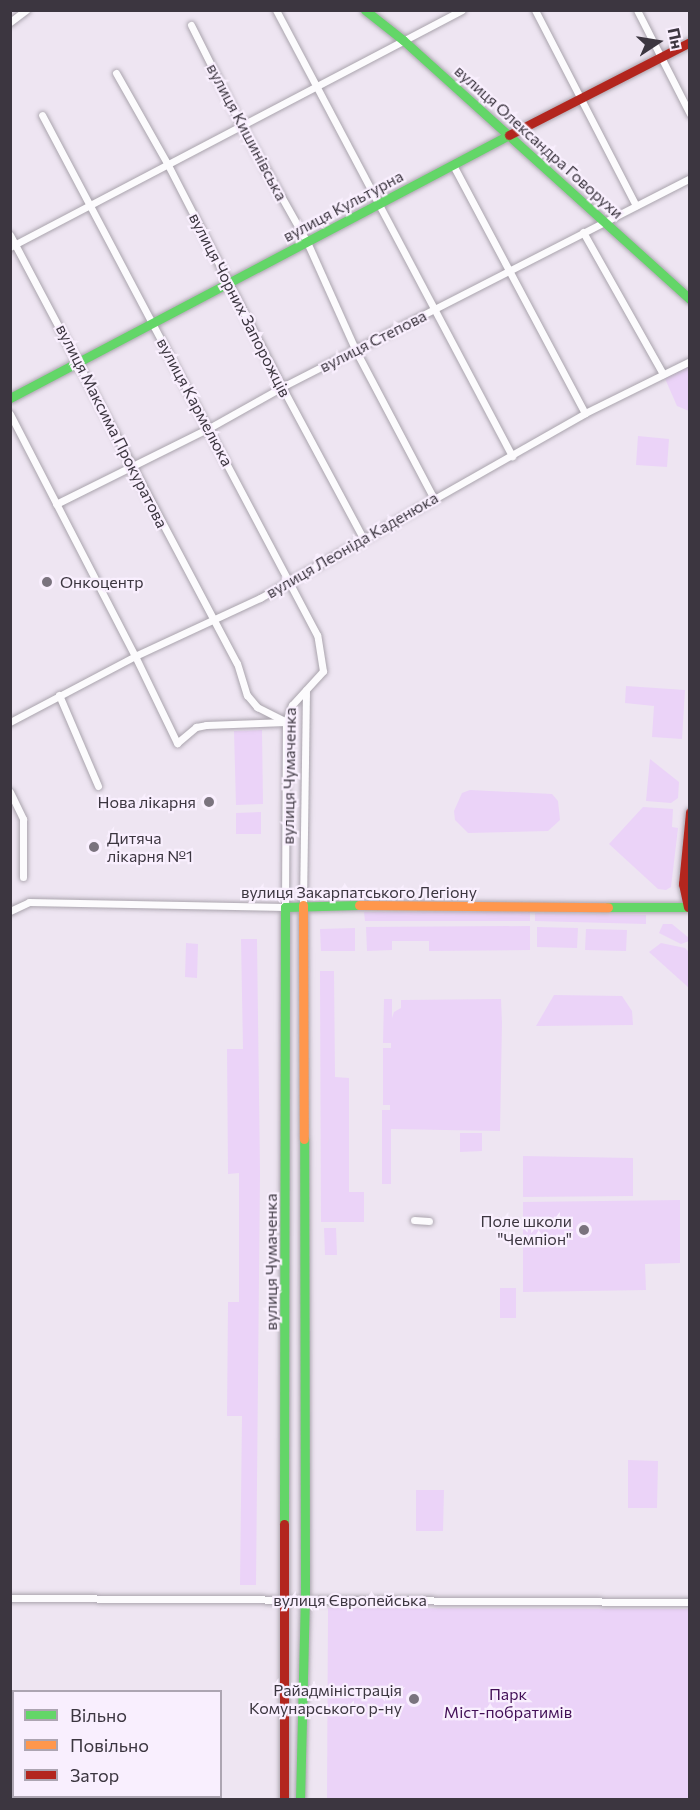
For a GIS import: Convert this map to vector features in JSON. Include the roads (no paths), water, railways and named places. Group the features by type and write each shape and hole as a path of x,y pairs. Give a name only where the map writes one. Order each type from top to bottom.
{"street":[{"path":"10,22 26,10"},
{"path":"276,10 512,456"},
{"name":"вулиця Олександра Говорухи","path":"365,10 403,40 690,299"},
{"path":"13,245 462,10"},
{"path":"535,10 636,206"},
{"path":"637,10 690,114"},
{"name":"вулиця Кишинівська","path":"191,25 241,125 307,243 356,351 433,497"},
{"name":"вулиця Культурна","path":"10,398 690,42"},
{"name":"вулиця Чорних Запорожців","path":"116,73 167,163 282,387 363,538"},
{"name":"вулиця Кармелюка","path":"42,115 290,581 319,641 323,671 306,690"},
{"path":"453,165 585,413"},
{"name":"вулиця Степова","path":"56,504 208,428 282,387 690,178"},
{"path":"583,232 663,374"},
{"name":"вулиця Максима Прокуратова","path":"10,235 13,245 80,362 211,619 237,663 251,700 257,707 286,722"},
{"name":"вулиця Леоніда Каденюка","path":"10,722 135,656 239,608 290,581 433,497 512,456 585,413 690,361"},
{"path":"10,414 177,742 196,727 206,725 230,722 270,725 286,722"},
{"name":"вулиця Чумаченка","path":"284,1800 286,722 292,705 306,690"},
{"name":"вулиця Чумаченка","path":"300,1800 305,1600 303,905 306,690"},
{"path":"59,695 98,786"},
{"path":"10,792 23,819 23,878"},
{"path":"689,908 683,884 690,812"},
{"name":"вулиця Закарпатського Легіону","path":"10,911 29,902 285,907 303,905 689,908"},
{"path":"414,1220 429,1221"},
{"name":"вулиця Європейська","path":"10,1598 690,1602"}],"place":[{"name":"Онкоцентр","path":"47,582"},
{"name":"Нова лікарня","path":"209,802"},
{"name":"Дитяча лікарня №1","path":"94,847"},
{"name":"Поле школи \"Чемпіон\"","path":"584,1230"},
{"name":"Райадміністрація Комунарського р-ну","path":"414,1699"}],"park label":[{"name":"Парк Міст-побратимів","path":"508,1703"}]}
